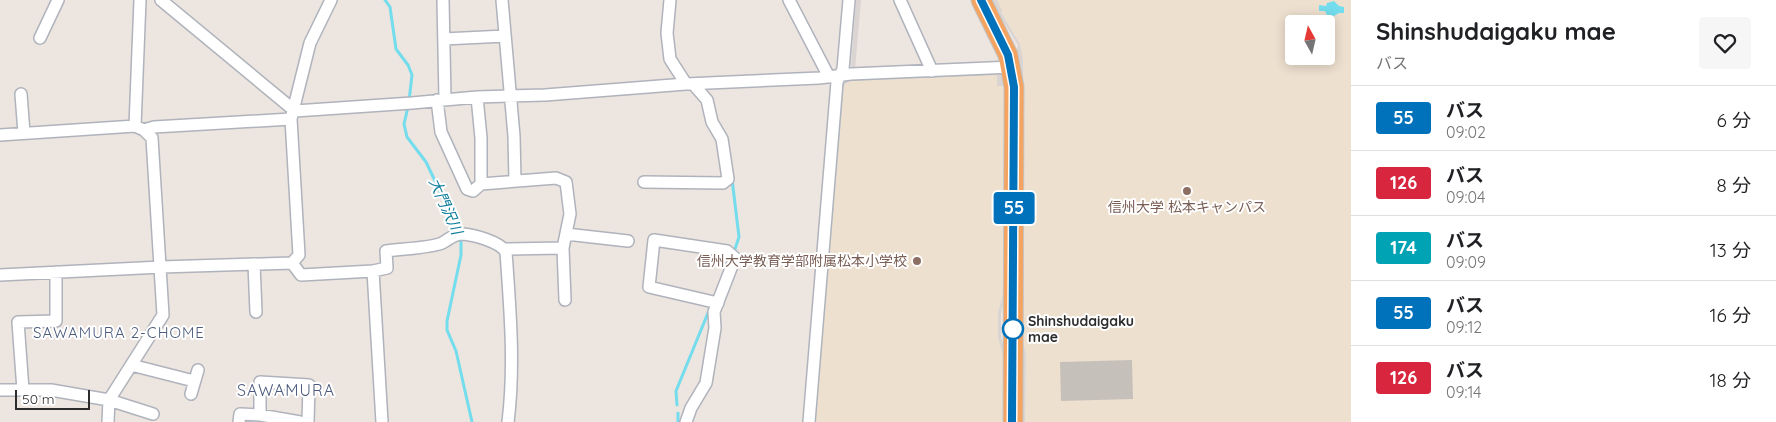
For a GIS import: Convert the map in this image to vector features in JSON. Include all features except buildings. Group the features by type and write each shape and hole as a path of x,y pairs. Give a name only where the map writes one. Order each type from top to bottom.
{"highway":[{"path":"981,0 1004,44 1012,67 1016,112 1012,422"}],"street":[{"path":"40,38 58,0"},
{"path":"139,128 140,0"},
{"path":"160,0 293,115"},
{"path":"0,275 161,266 292,263 299,255 293,115 310,43 331,0"},
{"path":"443,0 444,39 441,132 468,189 473,191 481,184 514,181 556,178 566,182 570,214 563,248 565,300"},
{"path":"502,0 514,136 514,181"},
{"path":"644,182 723,183 728,179 722,139 712,122 707,100 689,84 670,59 667,33 670,0"},
{"path":"789,0 837,82 809,422"},
{"path":"834,76 843,68 848,0"},
{"path":"900,0 932,71"},
{"path":"444,39 505,36"},
{"path":"0,135 154,127 477,97 545,95 689,84 1012,67"},
{"path":"21,94 24,133"},
{"path":"477,97 481,138 481,184"},
{"path":"108,422 109,400 163,315 152,138 139,128"},
{"path":"566,234 628,241"},
{"path":"292,263 301,275 373,271 387,268 386,251 441,243 450,236 460,235 479,238 504,249 563,248"},
{"path":"686,422 691,408 706,382 715,328 714,312 736,258 727,251 654,240 649,286 718,302"},
{"path":"504,249 513,349 512,394 508,422"},
{"path":"254,264 256,312"},
{"path":"373,271 382,422"},
{"path":"23,390 18,322 56,321 56,272"},
{"path":"131,365 196,376 191,394"},
{"path":"260,415 260,382 309,385 308,422"},
{"path":"0,390 51,390 109,400 153,414"},
{"path":"239,422 240,414 260,415 300,422"}],"shaded area":[{"path":"856,0 861,0 855,69 853,69 851,65"},
{"path":"990,0 997,0 1001,12 1020,44 1023,59 1022,261 1016,55 1018,45"},
{"name":"信州大学 松本キャンパス","path":"995,0 1351,0 1351,422 1025,422 1026,353 1021,336 1023,59 1020,44"},
{"path":"1003,72 1006,88 1007,293 1001,313 1001,337 1006,352 1005,422 1004,360 998,337 998,312 1005,287 1006,100 1004,86 997,86 997,75 850,81 844,85 815,422 813,422 842,83 851,77"},
{"name":"信州大学教育学部附属松本小学校","path":"997,75 1004,86 1006,100 1005,287 998,313 998,337 1004,360 1003,422 815,422 844,85 850,81"},
{"path":"1021,336 1026,353 1025,422 1020,422"}],"water":[{"path":"1334,1 1339,6 1344,7 1344,13 1327,15 1325,11 1319,11 1319,5 1326,6 1327,3"}],"waterway":[{"name":"大門沢川","path":"385,0 390,7 396,49 408,65 412,75 409,101"},
{"name":"大門沢川","path":"408,107 404,124 407,137 426,162 459,231"},
{"path":"732,179 739,237 734,252"},
{"name":"大門沢川","path":"461,237 461,255 447,321 447,330 456,351 472,422"},
{"path":"677,405 676,391 710,308"},
{"path":"678,413 678,422"}],"bus line":[{"name":"55","path":"981,0 1004,44 1012,67 1016,112 1012,422"}],"place":[{"name":"信州大学 松本キャンパス","path":"1187,191"},
{"name":"信州大学教育学部附属松本小学校","path":"917,261"},
{"name":"Shinshudaigaku mae","path":"1013,329"}],"district":[{"name":"SAWAMURA 2-CHOME","path":"119,332"},
{"name":"SAWAMURA","path":"286,390"}]}
